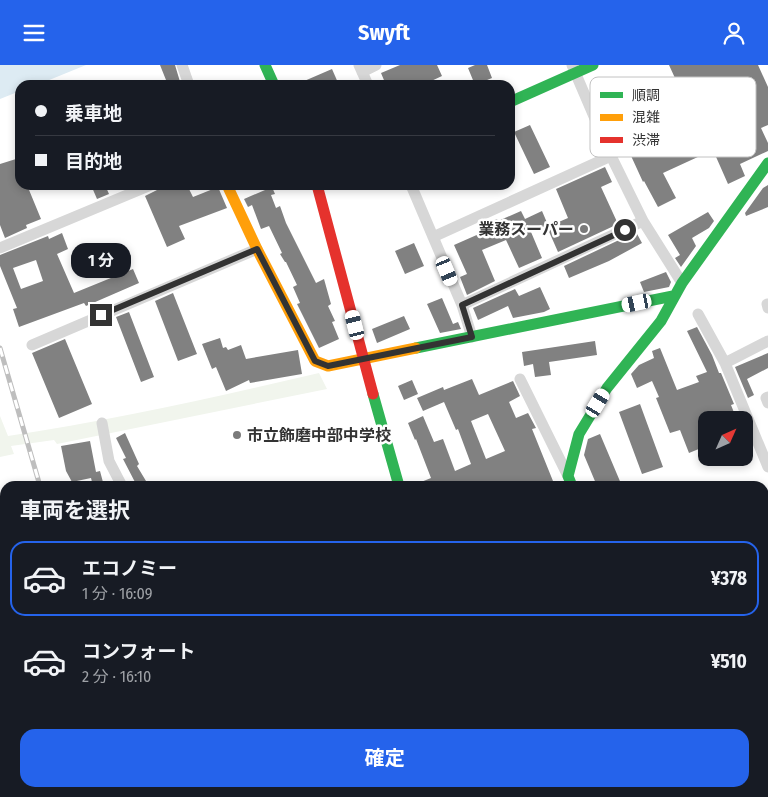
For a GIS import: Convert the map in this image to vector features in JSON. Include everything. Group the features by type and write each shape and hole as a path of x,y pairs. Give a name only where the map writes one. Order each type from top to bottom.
{"street":[{"path":"182,65 187,80"},
{"path":"265,65 272,80"},
{"path":"366,80 360,68 376,65"},
{"path":"515,99 574,69 593,65"},
{"path":"574,69 590,107"},
{"path":"433,237 609,157"},
{"path":"611,157 643,221 682,283"},
{"path":"570,481 579,434 607,388 661,321 673,296 768,163"},
{"path":"0,248 139,190"},
{"path":"230,190 257,249 315,361 328,366 673,296"},
{"path":"323,190 363,359 398,481"},
{"path":"413,190 462,305 472,337"},
{"path":"462,305 643,221"},
{"path":"32,345 257,249"},
{"path":"698,314 725,363 764,446 768,467"},
{"path":"725,363 768,341"},
{"path":"520,379 570,481"},
{"path":"768,397 766,398 768,403"},
{"path":"102,423 109,461 119,481"}],"shaded area":[{"path":"0,65 86,65 49,80 15,80 15,93 0,99"},
{"path":"319,373 327,389 57,444 54,440 11,446 14,454 0,457 0,416 8,436 86,423"}],"building":[{"path":"160,65 175,65 180,80 166,80"},
{"path":"400,65 437,65 442,76 433,80 384,80 381,73"},
{"path":"475,65 487,65 492,78 473,80 468,68"},
{"path":"669,65 758,65 768,87 768,125 761,128 768,143 768,151 756,157 756,77 674,77"},
{"path":"332,69 337,80 307,80"},
{"path":"530,125 550,167 534,174 515,132"},
{"path":"632,157 698,157 663,173 676,198 658,207 643,182"},
{"path":"716,157 755,157 740,164 745,176 728,184"},
{"path":"15,159 15,190 29,190 41,219 26,225 27,228 5,238 0,225 0,164"},
{"path":"605,167 612,182 601,187 618,224 558,252 547,227 568,218 556,189"},
{"path":"768,185 768,207 746,216 745,213 763,188"},
{"path":"93,190 107,190 109,194 97,199"},
{"path":"157,190 190,190 193,197 210,190 219,190 227,208 179,226 185,239 167,247 145,196"},
{"path":"265,190 273,190 275,194 271,195 276,208 280,206 286,223 316,283 324,279 331,304 328,306 335,321 332,322 339,339 319,348 297,304 300,303 293,287 297,285 280,254 282,253 269,226 261,229 252,205 248,207 244,199"},
{"path":"521,211 525,219 542,211 548,225 531,232 542,258 519,268 506,240 482,250 495,281 467,295 460,277 467,274 454,245 488,230 485,224 497,219 498,221"},
{"path":"708,212 714,221 709,228 692,238 696,246 681,267 675,258 680,255 668,235"},
{"path":"636,232 642,243 609,261 569,278 564,266"},
{"path":"62,233 68,249 57,254 74,293 133,269 139,283 86,306 84,303 19,327 13,309 17,308 0,266 0,255 48,236 49,239","holes":["36,260 43,281 21,289 13,268"]},
{"path":"414,243 424,266 405,274 395,251"},
{"path":"666,272 671,282 669,287 644,292 640,282"},
{"path":"540,287 550,309 513,318 508,306 478,320 473,308 515,289 519,296"},
{"path":"173,293 197,354 178,361 155,301"},
{"path":"442,298 453,324 458,322 461,329 440,333 427,304"},
{"path":"129,312 154,377 141,382 116,317"},
{"path":"404,316 410,329 377,343 372,329"},
{"path":"697,327 719,373 721,373 734,404 731,405 733,411 698,411 698,449 689,453 680,430 670,433 656,398 659,397 652,381 637,388 631,374 639,365 654,358 652,351 660,348 677,390 699,382 696,376 707,372 687,331"},
{"path":"220,338 223,348 226,347 228,350 241,345 246,359 298,350 302,374 250,383 249,380 226,391 216,367 212,369 202,344"},
{"path":"65,339 92,404 59,418 32,353"},
{"path":"595,341 597,355 549,362 551,375 535,377 533,364 524,366 522,352"},
{"path":"768,353 768,368 747,379 754,395 748,398 735,367"},
{"path":"472,379 479,395 513,381 520,396 509,402 516,418 528,413 536,428 532,429 553,481 424,481 431,478 408,423 423,416 434,442 443,439 455,471 471,464 458,429 456,430 444,402 423,411 417,398 443,387 444,390","holes":["488,414 505,451 486,459 471,421"]},
{"path":"412,380 418,394 404,400 398,386"},
{"path":"640,404 663,467 642,474 619,412"},
{"path":"125,433 139,464 137,466 146,481 134,481 123,459 126,458 116,438"},
{"path":"600,434 620,481 595,481 584,455 588,439"},
{"path":"90,441 96,472 100,471 103,481 92,481 91,478 71,481 66,471 61,446"}],"railway":[{"path":"0,348 39,481"}],"traffic: fast":[{"path":"265,65 272,80"},
{"path":"515,100 593,65"},
{"path":"570,481 568,476 579,434 607,388 661,321 682,283 768,163"},
{"path":"416,348 673,296"},
{"path":"373,394 398,481"}],"traffic: slow":[{"path":"229,190 257,249 315,361 328,366 416,348"}],"traffic: jam":[{"path":"318,190 373,394"}],"place":[{"name":"業務スーパー","path":"584,229"},
{"name":"市立飾磨中部中学校","path":"237,435"}],"route":[{"path":"101,315 257,249 315,361 328,366 472,337 462,305 625,230"}]}
